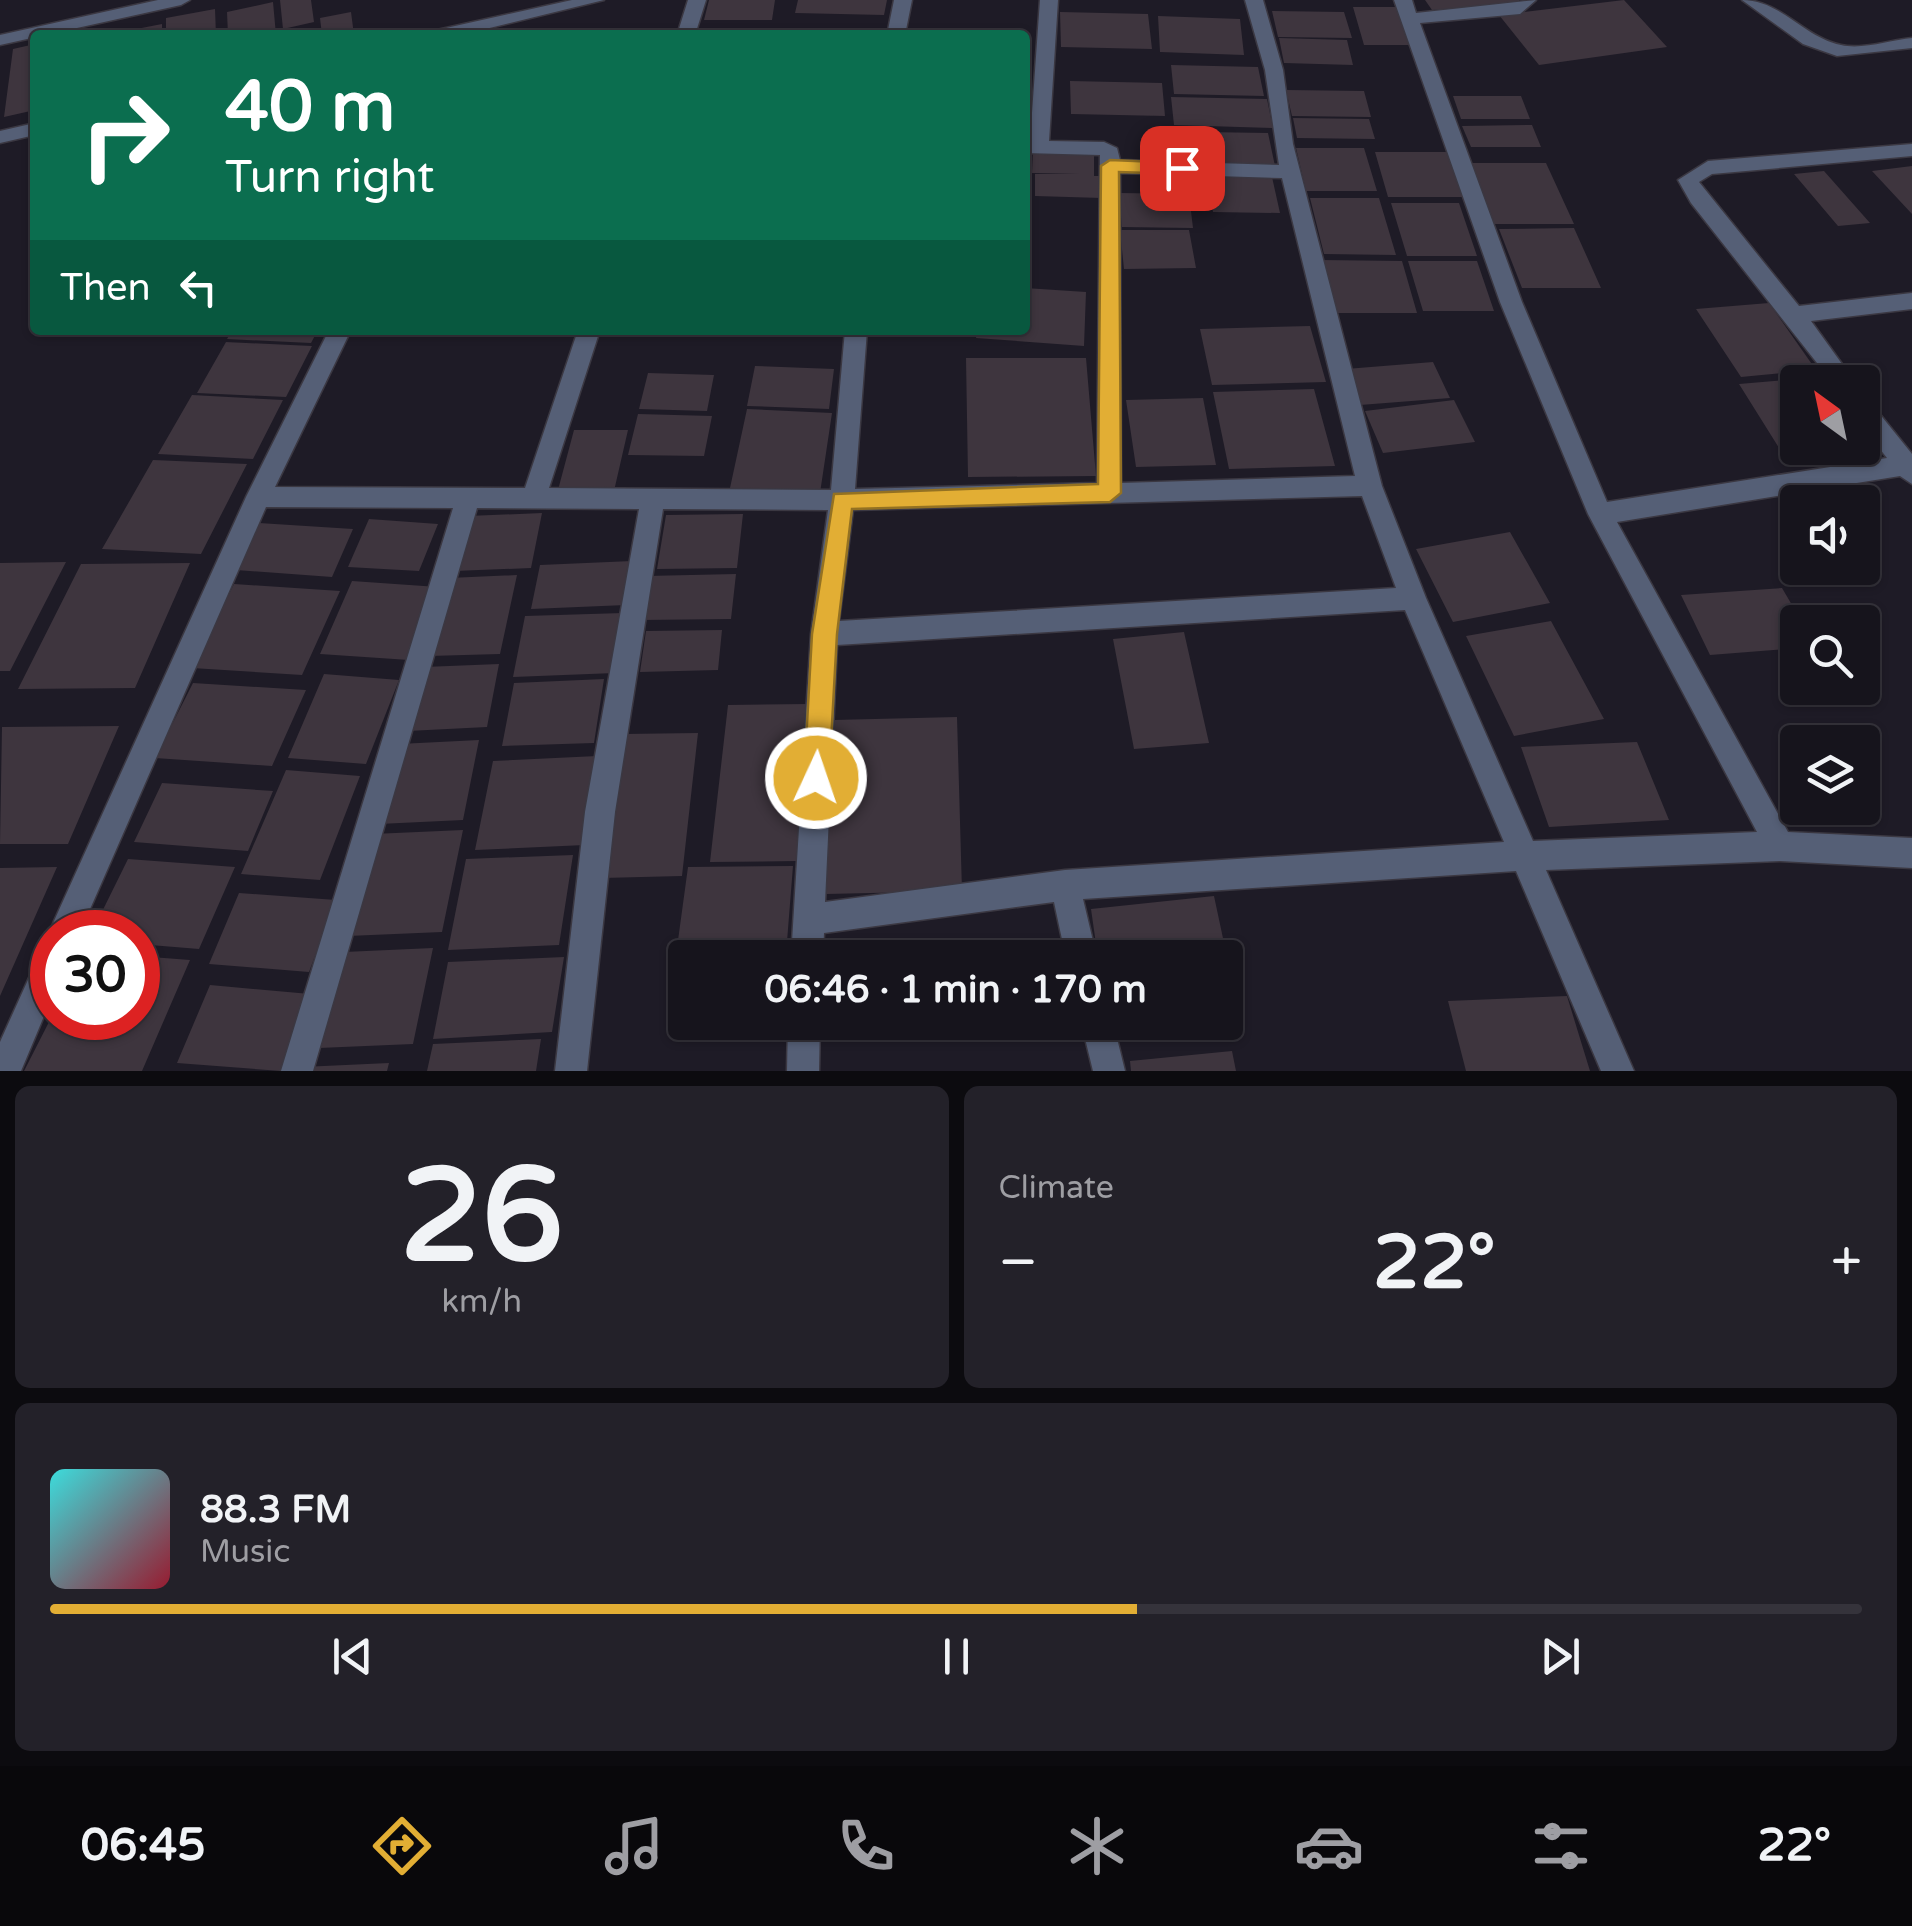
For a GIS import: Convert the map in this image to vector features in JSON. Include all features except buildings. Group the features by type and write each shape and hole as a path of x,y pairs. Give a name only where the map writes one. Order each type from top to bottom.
{"street":[{"path":"46,30 182,0"},
{"path":"487,29 595,0"},
{"path":"688,30 697,0"},
{"path":"897,30 904,0"},
{"path":"1050,0 1032,147 1104,148 1110,153 1110,493"},
{"path":"1254,0 1274,70 1290,172 1370,486 1412,598 1618,1071"},
{"path":"1527,0 1520,9 1406,10 1511,302 1600,514 1780,846"},
{"path":"1750,0 1808,40 1843,52 1912,44"},
{"path":"0,40 30,33"},
{"path":"0,137 30,130"},
{"path":"1831,365 1698,198 1688,180 1708,168 1912,150"},
{"path":"1110,166 1290,172"},
{"path":"1794,315 1912,301"},
{"path":"75,910 258,498 338,335"},
{"path":"533,501 587,335"},
{"path":"807,940 824,634 842,500 856,335"},
{"path":"1600,514 1909,468 1880,431"},
{"path":"258,498 842,500 1370,486"},
{"path":"297,1071 468,498"},
{"path":"571,1071 600,812 652,502"},
{"path":"824,634 1412,598"},
{"path":"808,920 1066,885 1523,856 1780,846 1912,854"},
{"path":"1066,885 1078,940"},
{"path":"4,1071 30,1012"},
{"path":"802,1071 803,1040"},
{"path":"1101,1040 1108,1071"}],"route":[{"path":"816,778 824,634 842,500 1110,493 1110,166 1182,168"}]}
